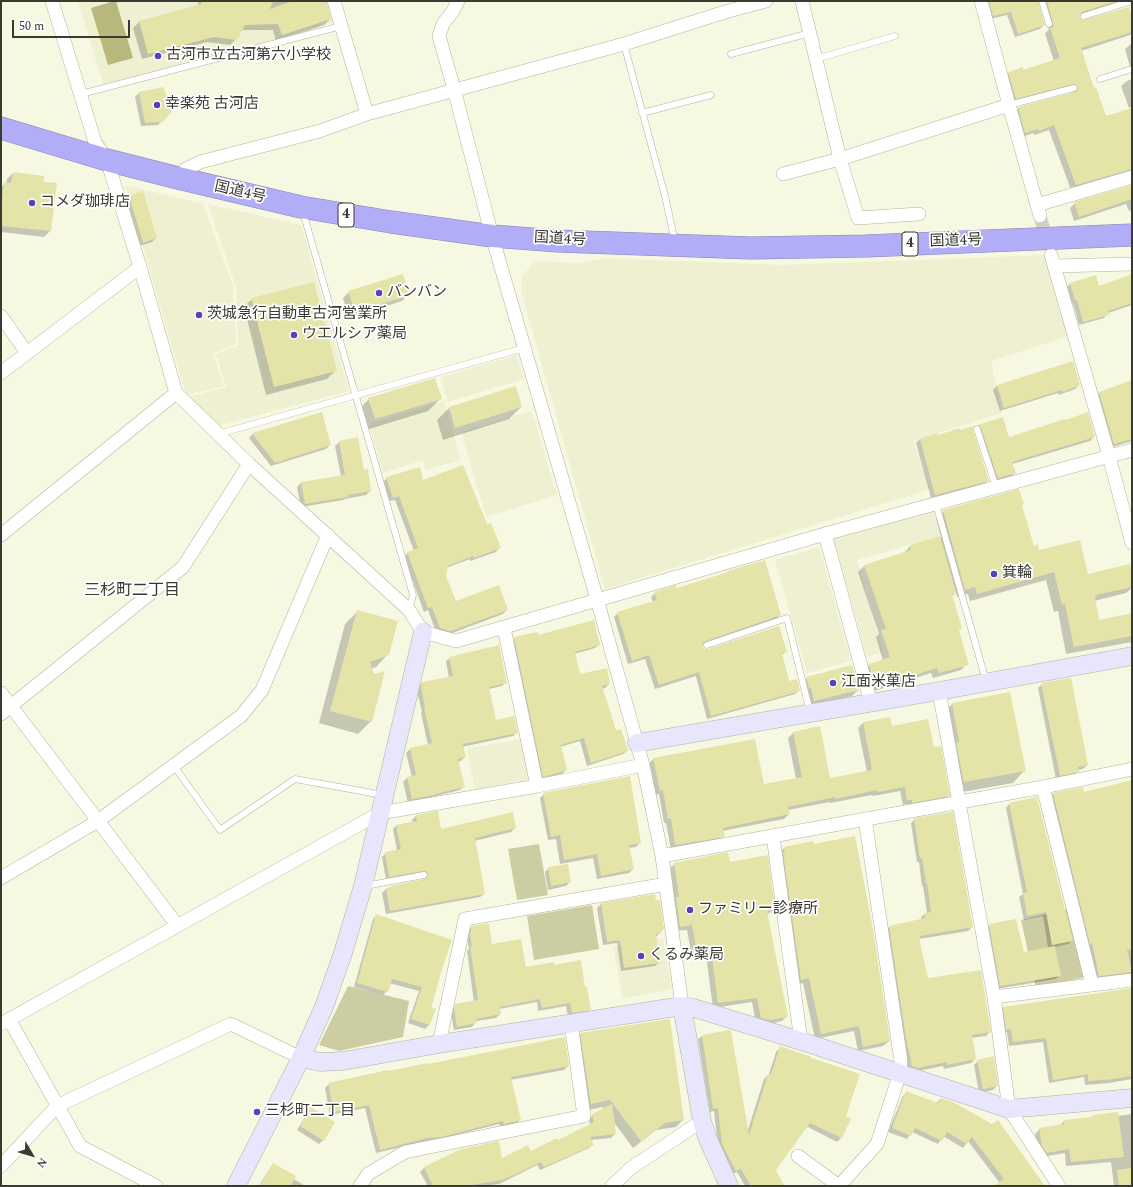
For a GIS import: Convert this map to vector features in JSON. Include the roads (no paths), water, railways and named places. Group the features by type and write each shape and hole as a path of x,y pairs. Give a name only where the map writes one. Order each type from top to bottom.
{"highway":[{"name":"国道4号","path":"1,128 107,160 301,207 390,222 492,236 558,241 758,248 890,245 1132,235"}],"street":[{"path":"52,1 95,142 107,160 140,267 176,393 249,464 409,610 423,632 456,641 825,534 1132,450"},
{"path":"334,1 368,114"},
{"path":"458,1 453,11 443,24 439,36 492,236 597,599 643,765 662,856 682,1006 702,1121 707,1137 729,1186"},
{"path":"178,178 186,169 200,162 320,131 368,114 454,89 624,44 723,7 766,1"},
{"path":"802,1 840,159 858,218 919,214"},
{"path":"981,1 1039,210 1132,177"},
{"path":"782,174 840,159 1009,105"},
{"path":"1132,264 1052,261 1109,456 1132,543"},
{"path":"1,373 140,267"},
{"path":"1,316 27,353"},
{"path":"1,535 176,393"},
{"path":"6,710 183,567 249,464"},
{"path":"825,534 871,703"},
{"path":"1,878 98,821 241,716 262,690 328,535"},
{"path":"504,628 537,786"},
{"path":"236,1186 301,1058 324,1007 344,953 363,886 423,632"},
{"path":"637,743 986,683 1132,656"},
{"path":"939,691 994,997 1009,1109 1058,1186"},
{"path":"1,692 6,710 98,821 177,925"},
{"path":"156,1186 80,1146 5,1022 380,813 537,786 643,765"},
{"path":"662,856 959,801 1044,787 1132,769"},
{"path":"1044,787 1092,984"},
{"path":"798,1156 839,1186 877,1144 900,1073 901,1061 865,819"},
{"path":"773,836 801,1042"},
{"path":"439,1044 465,919 666,884"},
{"path":"994,997 1132,980"},
{"path":"1,1166 57,1106 231,1024 301,1058 320,1062 343,1060 682,1006 694,1008 1009,1109 1132,1098"},
{"path":"360,1186 368,1174 405,1152 584,1116 571,1023"},
{"path":"612,1186 631,1168 702,1121"}],"lane":[{"path":"1042,1 1049,24"},
{"path":"1084,16 1132,1"},
{"path":"81,94 341,26"},
{"path":"730,54 810,33"},
{"path":"816,59 895,36"},
{"path":"624,44 665,196 676,244"},
{"path":"1100,79 1132,69"},
{"path":"1009,105 1074,88"},
{"path":"642,113 711,95"},
{"path":"301,207 413,595 409,610"},
{"path":"218,434 524,348"},
{"path":"977,430 996,487"},
{"path":"936,504 986,683"},
{"path":"707,645 787,618 811,713"},
{"path":"174,766 220,830 296,779 385,796"},
{"path":"363,886 424,875"}],"tunnel":[{"path":"1040,216 1048,245"}],"place":[{"name":"古河市立古河第六小学校","path":"158,56"},
{"name":"幸楽苑 古河店","path":"157,105"},
{"name":"コメダ珈琲店","path":"32,203"},
{"name":"バンバン","path":"379,293"},
{"name":"茨城急行自動車古河営業所","path":"199,315"},
{"name":"ウエルシア薬局","path":"294,335"},
{"name":"箕輪","path":"994,574"},
{"name":"江面米菓店","path":"833,683"},
{"name":"ファミリー診療所","path":"690,910"},
{"name":"くるみ薬局","path":"641,956"},
{"name":"三杉町二丁目","path":"257,1112"}],"district":[{"name":"三杉町二丁目","path":"132,592"}]}
